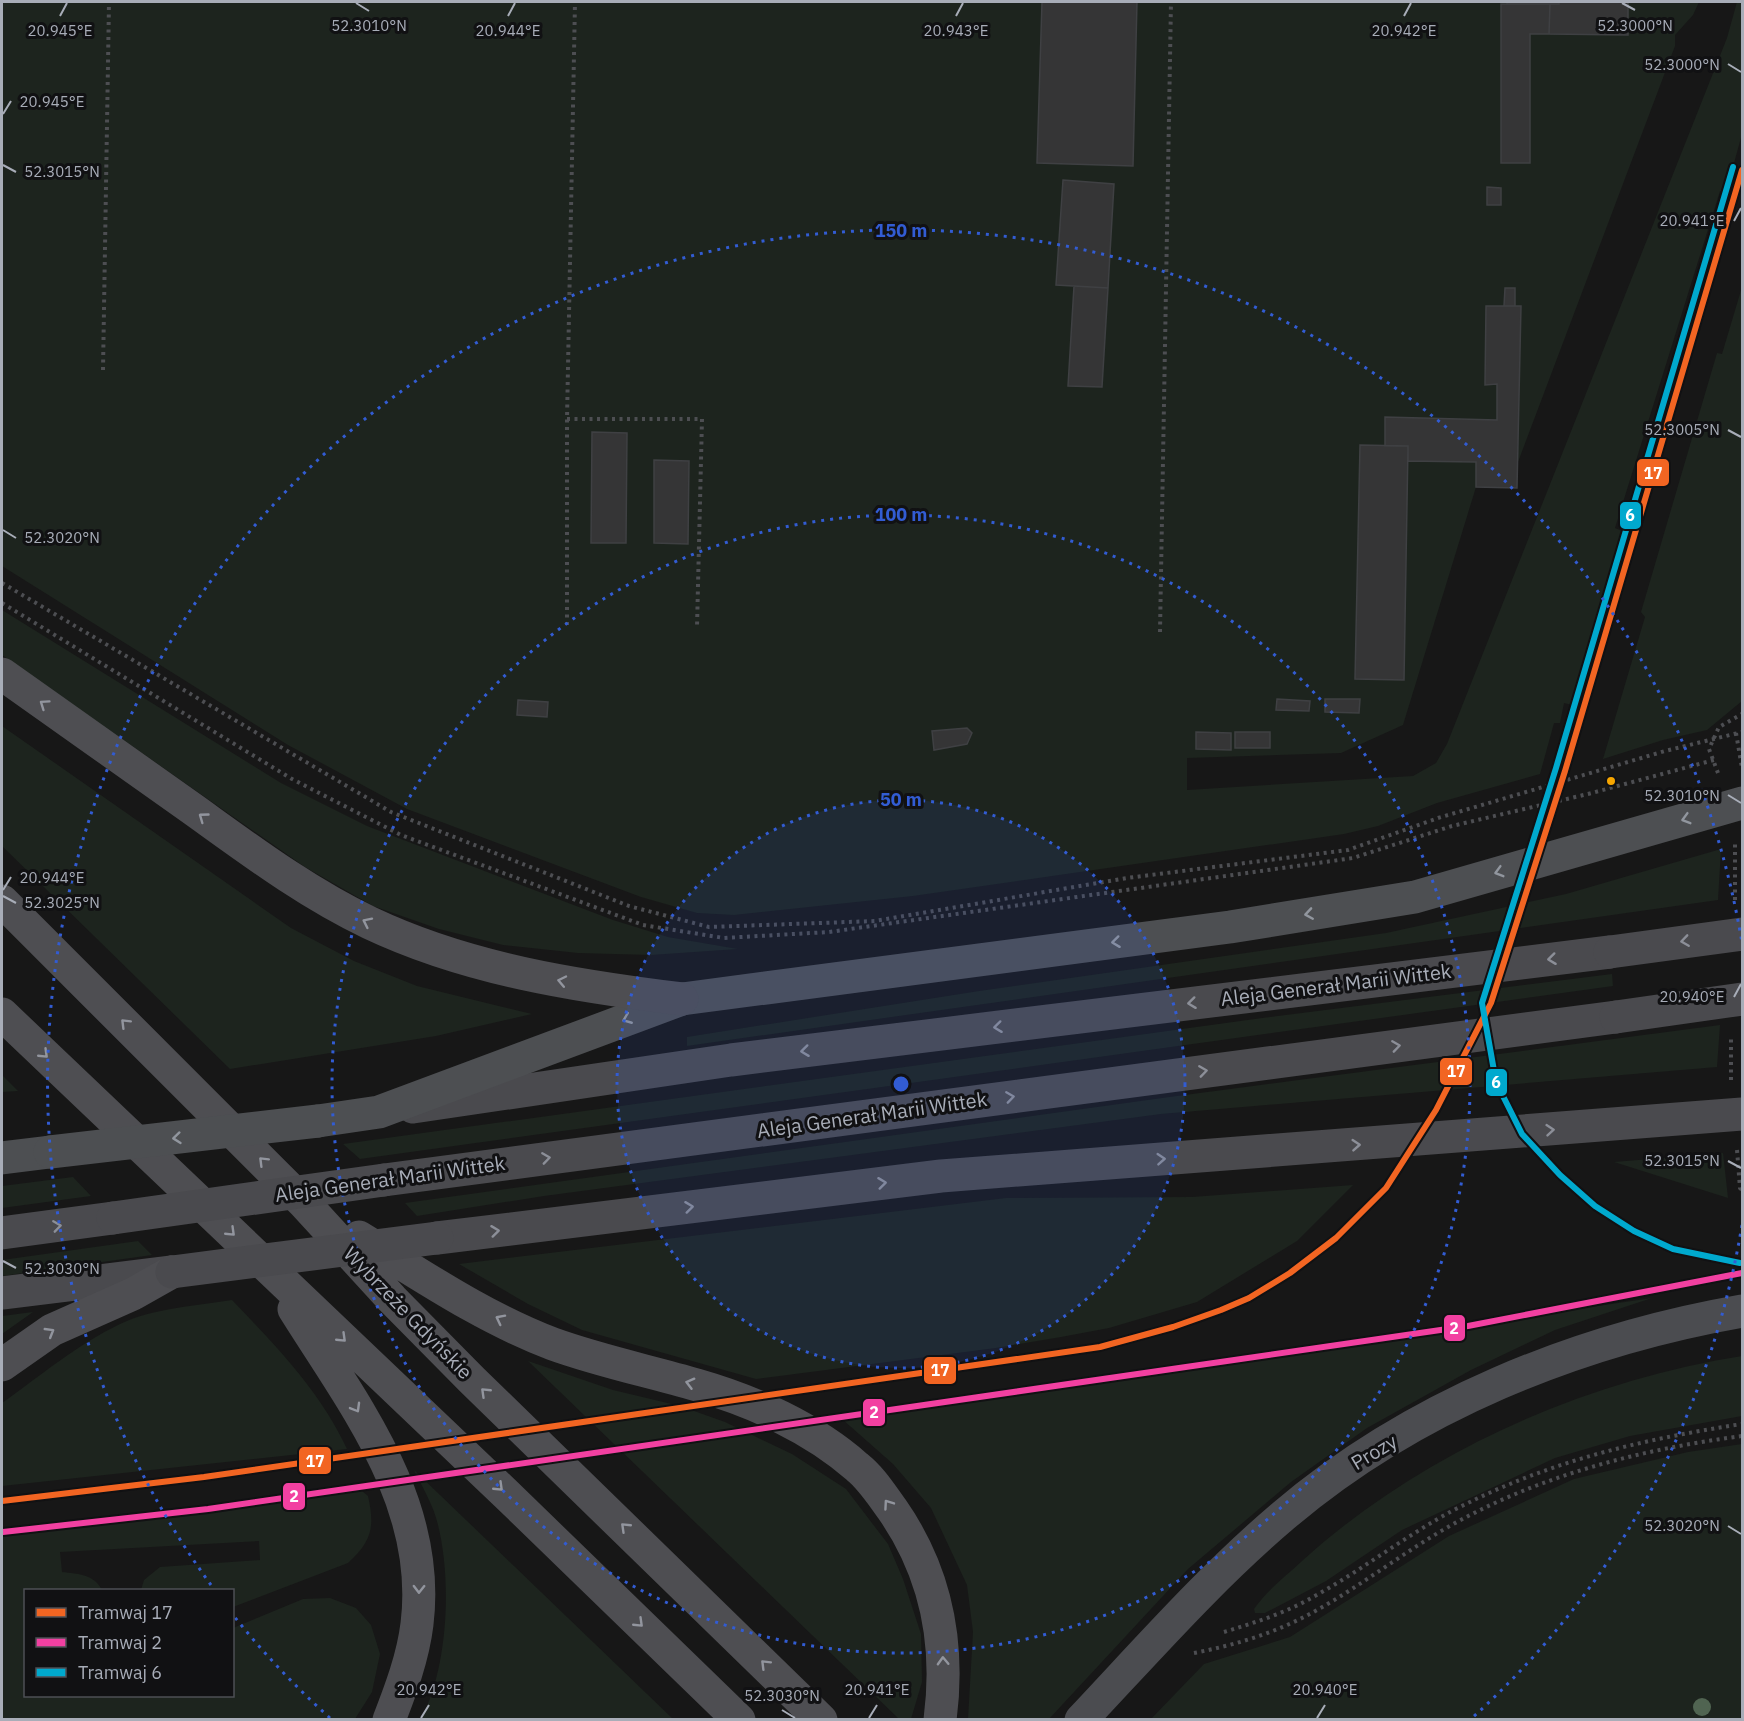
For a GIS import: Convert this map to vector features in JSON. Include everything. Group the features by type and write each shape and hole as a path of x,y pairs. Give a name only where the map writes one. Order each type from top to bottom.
{"highway":[{"path":"2,674 282,873 370,923 450,955 486,964 616,992 682,999"},
{"name":"Wybrzeże Gdyńskie","path":"2,901 304,1203 392,1299 464,1372 821,1719"},
{"path":"2,1014 739,1719"},
{"path":"304,1203 451,1294 518,1328 553,1344 698,1385 744,1402 797,1426 858,1467 902,1523 927,1574 941,1631 944,1663 940,1719"},
{"path":"270,1269 353,1402 396,1480 414,1538 419,1584 417,1624 410,1660 389,1719"},
{"path":"2,1365 52,1330 133,1294 172,1272"}],"main road":[{"path":"379,1112 682,999 1230,927 1415,897 1743,803"},
{"name":"Aleja Generał Marii Wittek","path":"2,1158 318,1122 731,1060 1743,934"},
{"name":"Aleja Generał Marii Wittek","path":"2,1233 1743,999"},
{"path":"2,1293 941,1176 1743,1114"}],"street":[{"name":"Prozy","path":"1081,1719 1233,1561 1283,1516 1340,1472 1452,1404 1553,1360 1688,1321 1743,1311"}],"path":[{"path":"103,370 109,2"},
{"path":"567,625 567,419 575,2"},
{"path":"1160,632 1171,2"},
{"path":"567,419 702,419 697,627"},
{"path":"2,583 391,812 629,906 709,927 875,921 1127,878 1348,850 1438,818 1654,754 1743,732"},
{"path":"2,603 292,780 400,835 643,925 724,938 829,932 1353,858 1452,826 1588,794 1714,760"},
{"path":"1736,733 1743,770"},
{"path":"1224,1632 1269,1618 1301,1604 1450,1512 1522,1478 1590,1454 1682,1433 1743,1424"},
{"path":"1187,1654 1229,1647 1298,1620 1457,1522 1524,1490 1591,1466 1682,1444 1743,1436"}],"shaded area":[{"path":"2,2 1699,2 1693,15 1675,35 1675,46 1518,462 1517,488 1476,487 1403,725 1341,753 1187,758 1187,790 1413,776 1436,763 1447,744 1727,38 1737,2 1742,2 1742,134 1726,192 1720,191 1615,528 1622,531 1572,705 1564,703 1560,723 1554,723 1540,774 1437,803 1378,826 1344,834 913,896 734,915 697,913 641,897 407,809 288,745 2,566"},
{"path":"1742,287 1742,701 1707,730 1663,740 1603,759 1645,617 1641,612 1717,353 1722,354"},
{"path":"2,610 281,783 367,826 613,920 668,937 738,949 651,955 578,953 503,945 439,929 373,906 305,867 2,655"},
{"path":"2,726 291,928 354,961 417,986 532,1014 436,1036 230,1069 2,846"},
{"path":"1721,849 1718,900 687,1046 687,1037 979,991 1386,933 1566,894"},
{"path":"1612,974 1613,986 360,1159 343,1144 1255,1019"},
{"path":"1720,1025 1717,1067 1161,1114 544,1196 417,1216 405,1203 1162,1098"},
{"path":"2,1075 18,1091 2,1092"},
{"path":"1723,1153 1728,1198 1614,1162"},
{"path":"73,1177 91,1196 2,1208 2,1186"},
{"path":"1353,1185 1297,1241 1197,1302 1109,1328 1061,1337 996,1348 756,1379 582,1330 528,1304 459,1264 1006,1198 1192,1197"},
{"path":"138,1241 152,1255 2,1276 2,1260"},
{"path":"1652,1298 1555,1330 1471,1370 1367,1428 1291,1482 1188,1569 1049,1719 968,1719 973,1632 967,1585 931,1508 893,1464 842,1419"},
{"path":"232,1300 281,1352 310,1388 347,1449 2,1486 2,1403 74,1351 120,1324 161,1311"},
{"path":"33,1312 2,1334 2,1316"},
{"path":"1742,1356 1742,1416 1630,1436 1555,1458 1402,1530 1326,1581 1265,1613 1255,1613 1254,1609 1270,1590 1349,1522 1399,1486 1452,1455 1508,1427 1565,1403 1623,1383"},
{"path":"528,1361 613,1390 680,1406 725,1422 792,1454 846,1489 888,1544 903,1579 921,1634 922,1682 911,1719 898,1718"},
{"path":"1742,1444 1742,1719 1151,1719 1204,1664 1290,1637 1449,1536 1574,1479 1688,1452"},
{"path":"414,1470 673,1719 421,1719 437,1675 442,1650 446,1598 445,1572 438,1525 431,1504"},
{"path":"362,1491 368,1496 371,1516 370,1533 362,1548 348,1563 234,1607 234,1589 141,1589 144,1580 160,1567 260,1560 259,1541 60,1552 62,1572 80,1574 90,1578 101,1589 24,1589 24,1697 234,1697 234,1628 303,1599 330,1598 356,1608 371,1625 380,1654 372,1692 355,1719 2,1719 2,1535"}],"building":[{"path":"1042,2 1137,2 1133,166 1037,163"},
{"path":"1507,2 1559,2 1559,4 1507,4"},
{"path":"1559,2 1628,2 1628,35 1549,34 1550,4 1559,4"},
{"path":"1501,4 1550,4 1549,34 1530,34 1530,163 1501,163"},
{"path":"1063,180 1114,184 1108,288 1056,285"},
{"path":"1487,187 1501,188 1501,205 1487,205"},
{"path":"1074,286 1108,288 1102,387 1068,386"},
{"path":"1505,288 1515,288 1515,306 1504,306"},
{"path":"1486,306 1521,306 1517,488 1476,487 1476,462 1408,461 1408,446 1385,446 1385,417 1497,420 1497,384 1485,385"},
{"path":"592,432 627,433 626,543 591,543"},
{"path":"1360,445 1408,446 1404,680 1355,679"},
{"path":"654,460 689,461 688,544 654,543"},
{"path":"1277,699 1310,701 1309,711 1276,710"},
{"path":"1325,699 1360,699 1359,713 1325,712"},
{"path":"518,700 548,702 547,717 517,715"},
{"path":"967,728 972,733 967,744 934,750 932,731"},
{"path":"1196,732 1231,733 1231,750 1196,749"},
{"path":"1235,732 1270,732 1270,748 1235,748"}],"tram line":[{"name":"6","path":"1733,167 1556,768 1482,1003 1496,1082 1522,1134 1560,1175 1595,1206 1634,1231 1673,1249 1740,1263"},
{"name":"17","path":"2,1501 204,1477 1100,1347 1173,1327 1249,1298 1290,1273 1336,1238 1386,1188 1436,1110 1491,1003 1565,771 1742,170"},
{"name":"2","path":"3,1532 208,1509 1468,1326 1742,1273"}]}
